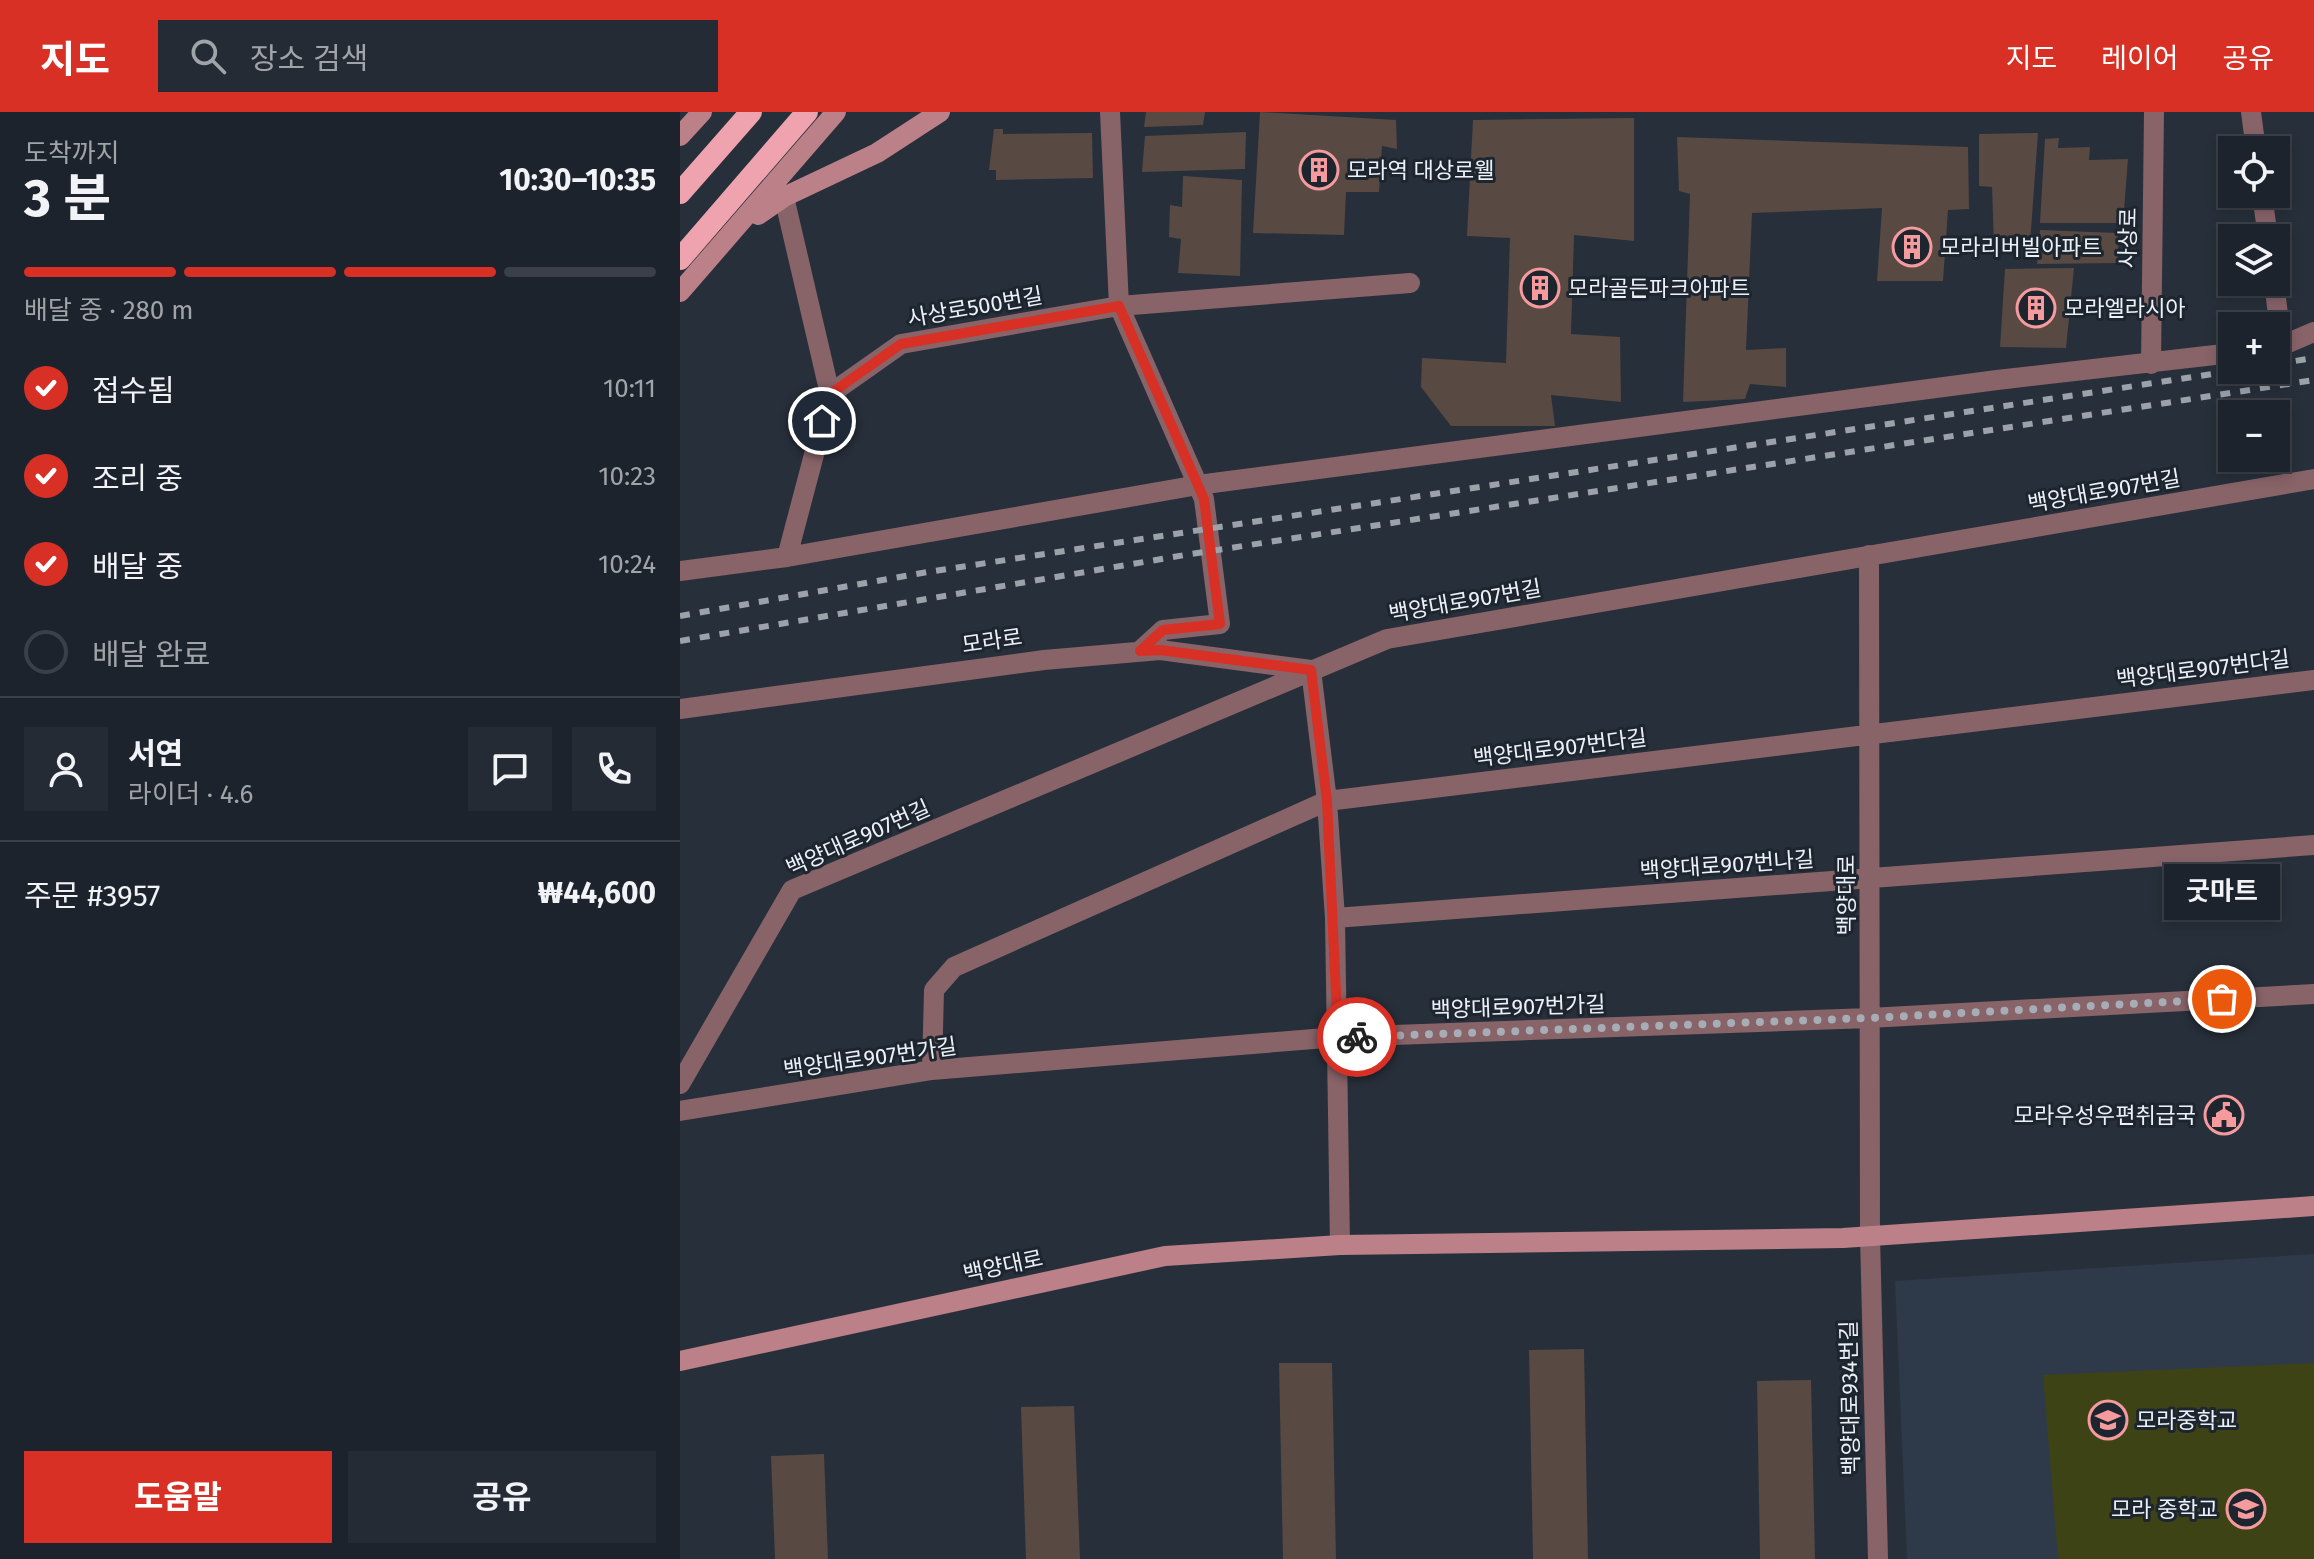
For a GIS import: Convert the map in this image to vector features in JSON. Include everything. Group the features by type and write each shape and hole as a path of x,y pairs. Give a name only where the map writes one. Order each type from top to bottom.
{"highway":[{"path":"680,193 751,112"},
{"path":"680,259 807,112"}],"main road":[{"path":"680,136 702,112"},
{"path":"680,292 836,112"},
{"path":"735,231 784,197 877,153 940,112"},
{"name":"백양대로","path":"680,1361 1165,1256 1340,1245 1870,1236 2314,1206"}],"street":[{"path":"1110,112 1119,306 1204,499 1220,624 1163,630 1140,651"},
{"name":"사상로","path":"2151,364 2154,112"},
{"path":"2251,112 2254,136"},
{"path":"784,197 830,394 787,557"},
{"name":"사상로500번길","path":"830,394 901,344 1119,306 1410,283"},
{"path":"2290,342 2314,332"},
{"path":"680,571 787,557 1198,485 1997,380 2218,355"},
{"name":"백양대로907번길","path":"680,1084 792,890 1387,639 2314,479"},
{"name":"백양대로","path":"1869,555 1870,1236"},
{"name":"모라로","path":"680,709 1044,660 1140,651 1160,650 1311,670"},
{"path":"1311,670 1327,801 1335,918 1340,1245"},
{"name":"백양대로907번다길","path":"932,1070 934,990 954,967 1327,801 2314,680"},
{"name":"백양대로907번나길","path":"1335,918 2314,845"},
{"name":"백양대로907번가길","path":"680,1111 932,1070 1338,1037 1869,1018 2314,994"},
{"name":"백양대로934번길","path":"1870,1236 1878,1559"}],"shaded area":[{"name":"모라중학교","path":"2314,1254 2314,1559 1907,1559 1895,1281"}],"green space":[{"path":"2314,1363 2314,1559 2058,1559 2043,1375"}],"building":[{"path":"1146,112 1205,112 1203,125 1144,127"},
{"name":"모라역 대상로웰","path":"1260,112 1396,120 1397,149 1382,146 1379,192 1346,192 1344,235 1253,233"},
{"name":"모라골든파크아파트","path":"1634,118 1634,241 1574,235 1571,334 1620,337 1621,402 1551,395 1555,426 1451,426 1421,387 1422,358 1506,363 1510,238 1467,236 1473,120"},
{"path":"994,129 1003,129 1003,134 1092,133 1093,178 996,180 996,170 989,170"},
{"path":"1246,132 1245,169 1142,172 1145,136"},
{"path":"2038,133 2030,244 1994,246 1992,187 1979,186 1979,134"},
{"name":"모라리버빌아파트","path":"1677,137 1968,147 1969,209 1948,210 1943,281 1877,281 1882,208 1752,213 1746,350 1786,348 1786,387 1750,384 1745,399 1683,402 1690,194 1679,191"},
{"path":"2059,138 2058,148 2090,147 2089,160 2128,159 2123,223 2040,223 2045,139"},
{"path":"1183,176 1242,180 1240,276 1178,273 1181,239 1169,237 1170,205 1182,207"},
{"path":"2040,230 2118,233 2118,263 2037,264"},
{"name":"모라엘라시아","path":"2074,268 2066,348 2000,347 2005,269"},
{"path":"1584,1349 1588,1559 1533,1559 1529,1350"},
{"path":"1279,1363 1332,1363 1336,1559 1283,1559"},
{"path":"1811,1380 1815,1559 1760,1559 1757,1381"},
{"path":"1074,1406 1080,1559 1026,1559 1021,1407"},
{"path":"824,1454 828,1559 775,1559 771,1456"}],"railway":[{"path":"2290,362 2314,358"},
{"path":"680,616 928,572 2218,373"},
{"path":"680,641 1185,555 2314,380"}],"way so far":[{"path":"1357,1037 1869,1018 2222,999"}],"place":[{"name":"모라역 대상로웰","path":"1319,170"},
{"name":"모라리버빌아파트","path":"1912,247"},
{"name":"모라골든파크아파트","path":"1540,288"},
{"name":"모라엘라시아","path":"2036,308"},
{"name":"굿마트","path":"2222,999"},
{"name":"모라우성우편취급국","path":"2224,1115"},
{"name":"모라중학교","path":"2108,1420"},
{"name":"모라 중학교","path":"2246,1509"}],"route":[{"path":"822,421 830,394 901,344 1119,306 1204,499 1220,624 1163,630 1140,651 1160,650 1311,670 1327,801 1335,918 1338,1037 1357,1037"}]}
